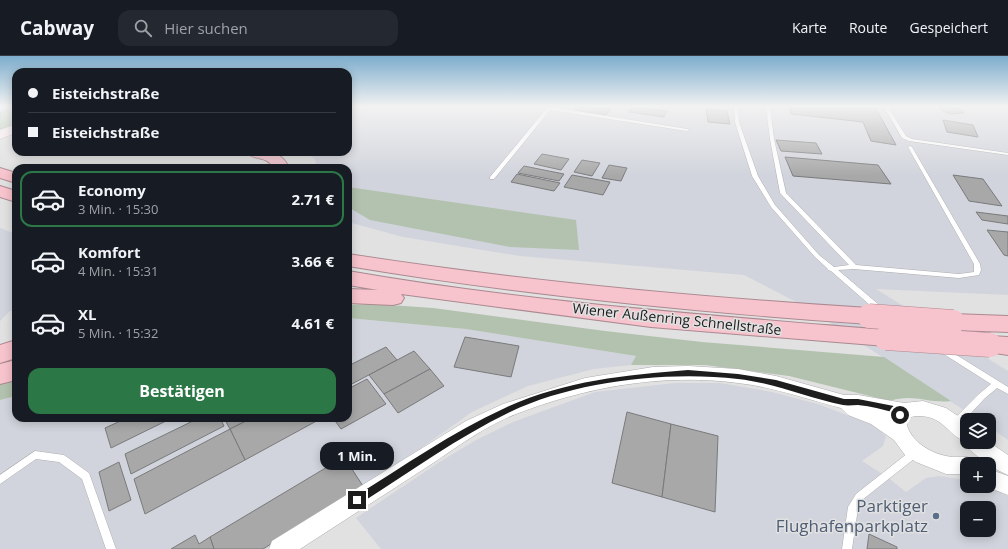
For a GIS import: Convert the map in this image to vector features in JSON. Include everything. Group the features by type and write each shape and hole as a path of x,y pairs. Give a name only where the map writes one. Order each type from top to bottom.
{"highway":[{"path":"269,156 273,157 280,163 288,164"},
{"path":"0,173 12,177"},
{"path":"0,191 12,196"},
{"path":"352,246 400,260 431,265 446,275"},
{"name":"Wiener Außenring Schnellstraße","path":"352,261 446,275 650,299 760,309 953,322 1008,324"},
{"name":"Wiener Außenring Schnellstraße","path":"352,279 393,286 651,319 999,345"},
{"path":"352,296 454,303 494,299"},
{"path":"0,354 12,350"},
{"path":"0,374 12,371"}],"main road":[{"path":"0,135 11,130"},
{"path":"0,135 12,133"}],"street":[{"path":"280,549 474,427 509,409 563,390 622,378 688,373 738,376 776,383 844,402 858,402 904,411 911,409 928,410 960,427"},
{"path":"844,402 854,410 878,419 901,435 916,452 927,459 960,466"},
{"path":"901,435 897,427 897,420 904,411"},
{"path":"983,449 1008,466"},
{"path":"996,481 1008,486"}],"lane":[{"path":"492,178 532,130"},
{"path":"739,130 746,153 762,189 789,225 830,269 911,330 1008,391"},
{"path":"771,130 783,194 854,267"},
{"path":"900,130 904,137 910,140 1008,154"},
{"path":"830,269 854,267 959,276 976,274 978,270 977,264 910,147"},
{"path":"971,413 982,396 997,384"},
{"path":"846,549 853,507 859,497 916,452"},
{"path":"0,480 35,455 61,458 86,476 111,549"}],"shaded area":[{"path":"352,130 1008,130 1008,295 876,289 1008,371 1008,440 996,432 996,413 968,413 804,306 744,275 520,256 403,237 352,223 352,164 316,164 315,159 311,156 352,156"},
{"path":"0,228 12,232 12,311 10,311 0,321"},
{"path":"352,318 466,329 636,356 631,365 594,369 528,386 472,412 366,487 266,549 0,549 0,400 12,397 12,422 352,422"},
{"path":"675,383 720,383 772,392 818,404 873,425 886,436 883,446 862,461 886,476 906,492 926,478 939,476 960,479 960,493 996,493 996,490 1008,496 1008,549 381,549 356,518 438,463 476,440 513,422 595,392"}],"green space":[{"path":"352,188 576,220 579,250 510,247 370,220 352,209"},
{"path":"375,304 433,308 605,331 702,342 884,357 951,401 943,402 906,398 890,401 789,376 705,365 631,365 636,356 466,329 352,318 352,305"},
{"path":"12,378 12,397 0,400 0,382"}],"building":[{"path":"866,130 888,130 896,145 871,141"},
{"path":"946,130 975,130 978,137 947,132"},
{"path":"776,140 816,143 822,154 781,151"},
{"path":"542,154 569,159 561,170 534,164"},
{"path":"785,157 878,165 891,184 793,176"},
{"path":"582,160 600,163 592,176 574,172"},
{"path":"609,165 627,168 621,181 602,178"},
{"path":"524,166 564,174 559,181 518,173"},
{"path":"517,174 560,183 554,191 511,182"},
{"path":"572,175 610,182 603,195 564,187"},
{"path":"953,175 983,179 1002,206 969,201"},
{"path":"976,212 1008,216 1008,224 982,220"},
{"path":"987,230 1008,232 1008,256 1004,255"},
{"path":"465,337 519,346 511,377 454,367"},
{"path":"386,347 397,360 352,384 352,364"},
{"path":"414,351 430,369 384,394 369,375"},
{"path":"430,369 444,386 398,413 384,394"},
{"path":"367,379 386,404 341,429 336,422 352,422 352,387"},
{"path":"627,412 671,424 662,497 612,483"},
{"path":"118,422 164,422 111,448 105,428"},
{"path":"191,422 222,422 224,426 131,474 125,454"},
{"path":"226,422 244,422 230,429"},
{"path":"244,422 315,422 245,460 230,429"},
{"path":"671,424 718,436 715,512 662,497"},
{"path":"230,429 245,460 145,514 134,479"},
{"path":"344,457 363,486 263,549 214,549 210,537"},
{"path":"119,462 131,500 109,511 99,472"},
{"path":"869,534 897,547 897,549 867,549"},
{"path":"195,535 199,544 210,537 214,549 171,549"}],"place":[{"name":"Parktiger Flughafenparkplatz","path":"936,516"}],"route":[{"path":"357,500 474,427 509,409 563,390 585,384 622,378 653,374 688,373 738,376 776,383 844,402 858,402 904,411 900,415"}]}
